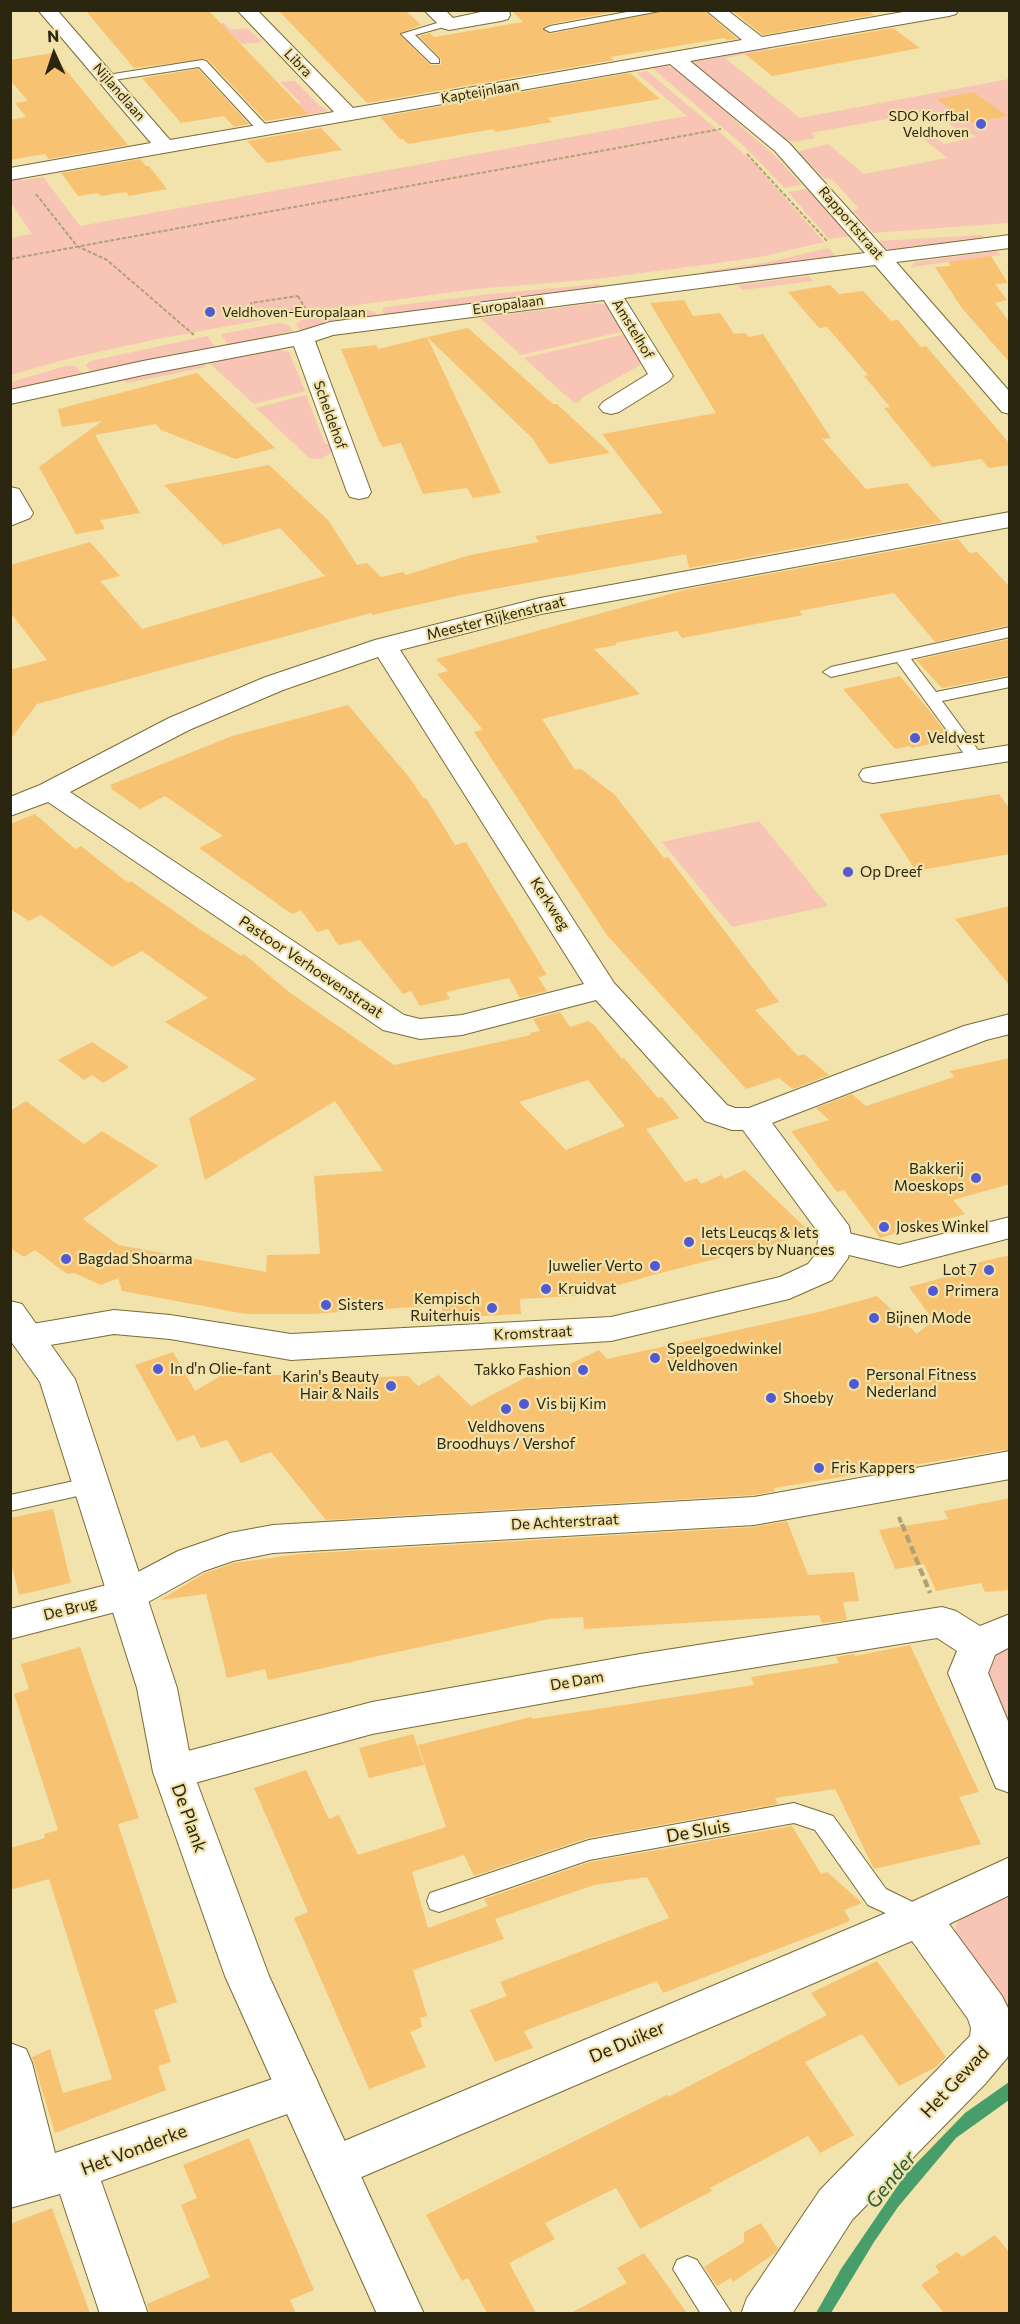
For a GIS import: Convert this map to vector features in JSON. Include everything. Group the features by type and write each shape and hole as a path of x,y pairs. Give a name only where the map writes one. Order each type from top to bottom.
{"street":[{"name":"Nijlandlaan","path":"47,10 165,147"},
{"name":"Libra","path":"246,10 349,116"},
{"path":"433,10 447,23 501,15 499,10"},
{"path":"715,10 759,44"},
{"name":"Kapteijnlaan","path":"15,173 759,44 907,14 949,10"},
{"name":"Rapportstraat","path":"674,58 782,147 825,192 1010,407"},
{"name":"Europalaan","path":"10,397 142,368 306,327 330,329 1010,241"},
{"name":"Amstelhof","path":"611,294 661,376 611,407"},
{"name":"Scheldehof","path":"306,327 359,492"},
{"path":"10,494 21,513 10,519"},
{"name":"Meester Rijkenstraat","path":"10,808 50,791 178,724 273,684 384,646 540,606 1010,519"},
{"name":"Kerkweg","path":"384,646 603,989 716,1113 732,1119 753,1119 975,1033 1010,1024"},
{"path":"873,776 976,758 1008,755"},
{"name":"Pastoor Verhoevenstraat","path":"50,791 394,1023 420,1029 462,1025 603,989"},
{"path":"753,1119 832,1226 836,1241 899,1256 1010,1227"},
{"name":"Kromstraat","path":"19,1325 114,1322 170,1328 291,1347 611,1329 789,1287 820,1272 831,1258 836,1241"},
{"name":"De Plank","path":"19,1325 57,1379 158,1688 173,1772 247,1976 400,2313"},
{"name":"De Achterstraat","path":"129,1594 191,1561 230,1547 273,1539 753,1511 1010,1466"},
{"name":"De Brug","path":"10,1624 129,1594"},
{"path":"942,1622 994,1637 968,1673 1010,1776"},
{"name":"De Dam","path":"173,1772 372,1718 640,1670 942,1622"},
{"path":"920,1918 1010,1875"},
{"name":"De Duiker","path":"334,2167 920,1918"},
{"name":"Het Gewad","path":"764,2313 836,2205 991,2044 993,2028 987,2010 920,1918"},
{"path":"10,2063 41,2178"},
{"name":"Het Vonderke","path":"124,2313 41,2178 299,2090"}],"lane":[{"path":"550,29 660,10"},
{"path":"435,61 407,34 447,23"},
{"path":"107,78 202,63 264,130"},
{"path":"831,672 1010,632"},
{"path":"901,656 976,758"},
{"path":"931,698 1010,682"},
{"path":"10,1503 92,1485"},
{"name":"De Sluis","path":"439,1901 590,1850 794,1813 825,1823 877,1897 920,1918"},
{"path":"687,2269 718,2313"}],"path":[{"path":"10,259 721,129"},
{"path":"747,154 826,241"},
{"path":"15,173 77,246 107,260 195,335"},
{"path":"305,308 258,315 251,303 298,296 305,308 306,327"},
{"path":"887,1487 942,1622"}],"shaded area":[{"path":"224,23 231,30 247,28 262,42 241,44 228,31 153,34"},
{"path":"763,46 768,50 725,58 800,118 1009,79 1009,223 873,233 853,211 858,208 833,180 824,178 799,153 800,151 828,144 864,174 947,158 918,134 929,133 944,144 976,137 968,132 963,133 930,111 811,133 815,138 794,142 784,139 693,64 695,60"},
{"path":"663,65 676,69 732,115 732,118 777,158 802,185 785,188 745,147 650,66"},
{"path":"647,71 754,163 824,242 760,257 718,263 596,279 476,289 311,311 157,339 71,358 11,375 11,238 32,234 11,203 11,178 19,176 22,180 43,177 80,226 687,116 637,73"},
{"path":"295,81 328,111 288,118 280,108 301,103 280,82"},
{"path":"806,189 814,194 851,236 829,239 788,192"},
{"path":"980,235 987,239 894,251 884,247 879,241"},
{"path":"828,248 837,257 702,274 707,271 769,262"},
{"path":"996,251 1000,255 911,267 915,262"},
{"path":"809,276 813,281 742,290 738,285"},
{"path":"599,284 605,288 386,317 382,310 385,307 481,295"},
{"path":"594,303 609,305 625,331 521,355 480,318"},
{"path":"367,310 375,312 379,318 300,330 296,324 301,320"},
{"path":"279,323 288,325 293,331 229,346 221,334"},
{"path":"626,334 641,362 640,365 583,397 579,402 574,403 524,358"},
{"path":"207,336 216,348 181,355 172,354 91,372 86,365 91,361"},
{"path":"278,349 289,352 305,391 254,404 208,362"},
{"path":"202,363 206,367 127,383 123,380"},
{"path":"66,366 75,366 83,373 11,391 11,382"},
{"path":"306,395 325,444 333,444 335,450 321,459 309,458 256,408"},
{"path":"759,821 828,906 732,927 662,842"},
{"path":"1009,1646 1009,1724 992,1678 978,1677 982,1663"},
{"path":"1009,1893 1009,2017 1003,2013 953,1942 957,1923 972,1910"},
{"path":"1009,2082 1009,2100 956,2138 898,2207 831,2313 816,2313 841,2269 905,2175 965,2113"}],"building":[{"path":"85,10 208,10 308,114 266,121 207,59 134,68"},
{"path":"278,10 405,10 421,25 399,34 431,65 441,65 441,59 419,36 430,33 434,37 523,22 511,10 623,10 550,24 542,28 550,34 667,10 704,10 737,39 724,38 610,57 614,60 367,103"},
{"path":"731,10 868,10 874,15 763,35"},
{"path":"893,28 920,48 772,76 745,54"},
{"path":"52,53 128,145 49,159 45,154 10,160 10,120 26,117 15,103 28,101 10,80 10,60"},
{"path":"198,69 249,124 234,127 224,116 181,123 142,78"},
{"path":"630,73 660,99 548,118 552,122 496,132 493,129 408,144 400,139 380,117"},
{"path":"973,92 1008,116 970,123 937,99"},
{"path":"321,128 342,150 267,163 247,141"},
{"path":"140,159 146,166 149,166 167,189 129,196 126,192 101,196 98,193 78,196 61,173"},
{"path":"991,256 1008,283 995,284 1007,300 995,303 1010,323 1010,363 961,307 935,267 951,266 948,262"},
{"path":"830,285 839,294 863,291 891,321 898,320 921,347 926,346 1010,444 1010,465 989,468 981,459 932,467 884,408 890,407 864,376 868,375 827,327 819,328 788,292"},
{"path":"684,300 693,316 720,313 734,334 746,333 749,337 763,334 831,438 822,439 866,489 907,483 942,522 689,568 686,554 461,595 372,615 371,613 37,704 10,740 10,670 47,660 10,612 10,565 90,542 120,576 100,581 142,629 325,576 280,528 223,545 164,485 269,465 328,520 357,565 367,563 381,577 403,572 406,575 470,555 539,542 535,536 663,513 602,434 716,413 650,303"},
{"path":"468,328 610,453 549,464 532,438 427,337"},
{"path":"427,337 501,493 473,498 467,488 423,494 401,443 383,447 379,441 341,349 376,345 378,349"},
{"path":"197,373 275,448 235,459 161,430 156,424 95,435 140,513 100,520 105,529 76,534 39,467 102,421 62,427 58,409"},
{"path":"958,539 970,553 977,552 1010,587 1010,625 935,642 894,593 799,611 803,615 682,638 677,631 615,643 617,645 594,649 640,694 542,719 575,770 581,769 615,795 664,858 668,857 779,1002 755,1010 798,1056 804,1054 829,1075 793,1089 779,1078 746,1089 606,934 474,732 483,730 437,674 448,671 436,659 688,589"},
{"path":"1010,639 1010,675 942,688 916,660"},
{"path":"900,676 951,740 895,749 843,689"},
{"path":"348,705 409,777 424,799 426,798 455,845 466,842 547,975 538,977 547,991 520,998 509,978 446,992 450,999 420,1006 411,991 403,994 360,940 338,945 328,929 317,932 301,910 293,914 289,912 199,848 223,836 165,796 140,809 110,788 113,787 110,785 232,736"},
{"path":"999,794 1010,809 1010,854 916,871 879,814"},
{"path":"35,814 75,849 81,846 128,883 131,881 241,956 244,954 289,992 394,1065 531,1035 530,1033 540,1031 533,1019 560,1012 570,1027 588,1021 658,1098 662,1097 679,1118 646,1129 685,1182 697,1178 701,1184 721,1175 725,1179 745,1170 812,1234 653,1275 593,1295 520,1299 521,1314 442,1318 442,1305 312,1314 246,1314 122,1291 118,1278 101,1285 74,1273 67,1274 35,1250 24,1257 10,1248 10,1111 26,1101 84,1144 102,1131 158,1166 83,1219 118,1245 266,1272 267,1255 320,1254 314,1176 383,1171 335,1101 205,1180 189,1118 256,1079 165,1022 208,998 142,951 112,967 41,915 29,921 10,909 10,824","holes":["588,1080 625,1126 566,1150 519,1102"]},
{"path":"1010,906 1010,986 955,919"},
{"path":"92,1042 129,1067 103,1083 92,1075 84,1080 58,1060"},
{"path":"1010,1058 1010,1184 953,1200 965,1214 880,1238 844,1190 837,1192 791,1131 829,1120 816,1108 852,1094 866,1106 954,1077 950,1071"},
{"path":"1010,1255 1010,1449 774,1488 775,1491 754,1495 326,1520 271,1452 241,1463 227,1440 201,1448 194,1435 177,1441 135,1365 173,1352 195,1391 222,1375 298,1375 303,1380 408,1376 418,1386 439,1375 471,1406 532,1374 537,1380 599,1350 607,1359 819,1312 877,1296 917,1334 933,1320 909,1287 975,1269 972,1264"},
{"path":"1010,1498 1010,1590 985,1592 981,1583 936,1591 924,1564 895,1569 879,1530 948,1519 944,1511"},
{"path":"53,1509 71,1583 19,1595 10,1557 10,1518"},
{"path":"787,1521 808,1575 854,1572 859,1601 843,1602 847,1620 822,1623 819,1615 584,1629 583,1617 549,1619 268,1680 265,1669 227,1678 206,1594 160,1600 205,1573 234,1563 299,1554 754,1527"},
{"path":"910,1645 979,1792 959,1797 981,1844 874,1869 835,1789 775,1798 778,1804 588,1838 474,1876 464,1855 412,1872 428,1928 488,1906 484,1899 590,1862 792,1826 821,1874 827,1872 862,1903 844,1910 850,1920 848,1922 663,1993 657,1981 524,2031 533,2048 495,2062 470,2010 507,1996 500,1982 669,1918 647,1877 594,1885 495,1919 504,1939 413,1970 427,2016 420,2018 422,2027 410,2032 426,2067 369,2089 294,1918 308,1912 254,1788 306,1770 329,1819 339,1815 358,1855 446,1827 418,1745 531,1717 532,1719 754,1685 751,1677 839,1663 836,1657 854,1654 855,1656"},
{"path":"80,1647 139,1818 118,1824 177,2002 154,2010 171,2062 158,2066 166,2090 55,2133 32,2057 50,2049 63,2093 112,2079 49,1879 10,1890 10,1848 45,1838 44,1834 58,1830 14,1694 29,1689 21,1664"},
{"path":"413,1734 424,1765 369,1778 359,1748"},
{"path":"877,1961 946,2057 936,2067 899,2086 862,2034 805,2062 854,2135 820,2153 808,2136 710,2188 712,2191 640,2229 616,2188 545,2223 555,2239 509,2263 536,2313 487,2313 468,2278 462,2281 426,2215 667,2095 668,2097 827,2015 811,1993"},
{"path":"249,2138 314,2290 290,2300 296,2313 150,2313 147,2304 210,2277 181,2205 197,2198 183,2165"},
{"path":"52,2208 90,2313 10,2313 10,2224"},
{"path":"761,2223 778,2249 733,2282 731,2278 717,2286 704,2267 744,2242 744,2232"},
{"path":"995,2235 1010,2253 1010,2313 944,2313 921,2285 940,2272 935,2266 957,2252 962,2257"},
{"path":"644,2253 687,2313 571,2313 627,2283 617,2268"}],"place":[{"name":"SDO Korfbal Veldhoven","path":"981,124"},
{"name":"Veldhoven-Europalaan","path":"210,312"},
{"name":"Veldvest","path":"915,738"},
{"name":"Op Dreef","path":"848,872"},
{"name":"Bakkerij Moeskops","path":"976,1178"},
{"name":"Joskes Winkel","path":"884,1227"},
{"name":"Iets Leucqs & Iets Lecqers by Nuances","path":"689,1242"},
{"name":"Bagdad Shoarma","path":"66,1259"},
{"name":"Juwelier Verto","path":"655,1266"},
{"name":"Lot 7","path":"989,1270"},
{"name":"Kruidvat","path":"546,1289"},
{"name":"Primera","path":"933,1291"},
{"name":"Sisters","path":"326,1305"},
{"name":"Kempisch Ruiterhuis","path":"492,1308"},
{"name":"Bijnen Mode","path":"874,1318"},
{"name":"Speelgoedwinkel Veldhoven","path":"655,1358"},
{"name":"In d'n Olie-fant","path":"158,1369"},
{"name":"Takko Fashion","path":"583,1370"},
{"name":"Personal Fitness Nederland","path":"854,1384"},
{"name":"Karin's Beauty Hair & Nails","path":"391,1386"},
{"name":"Shoeby","path":"771,1398"},
{"name":"Vis bij Kim","path":"524,1404"},
{"name":"Veldhovens Broodhuys / Vershof","path":"506,1409"},
{"name":"Fris Kappers","path":"819,1468"}],"water label":[{"name":"Gender","path":"891,2180"}]}
